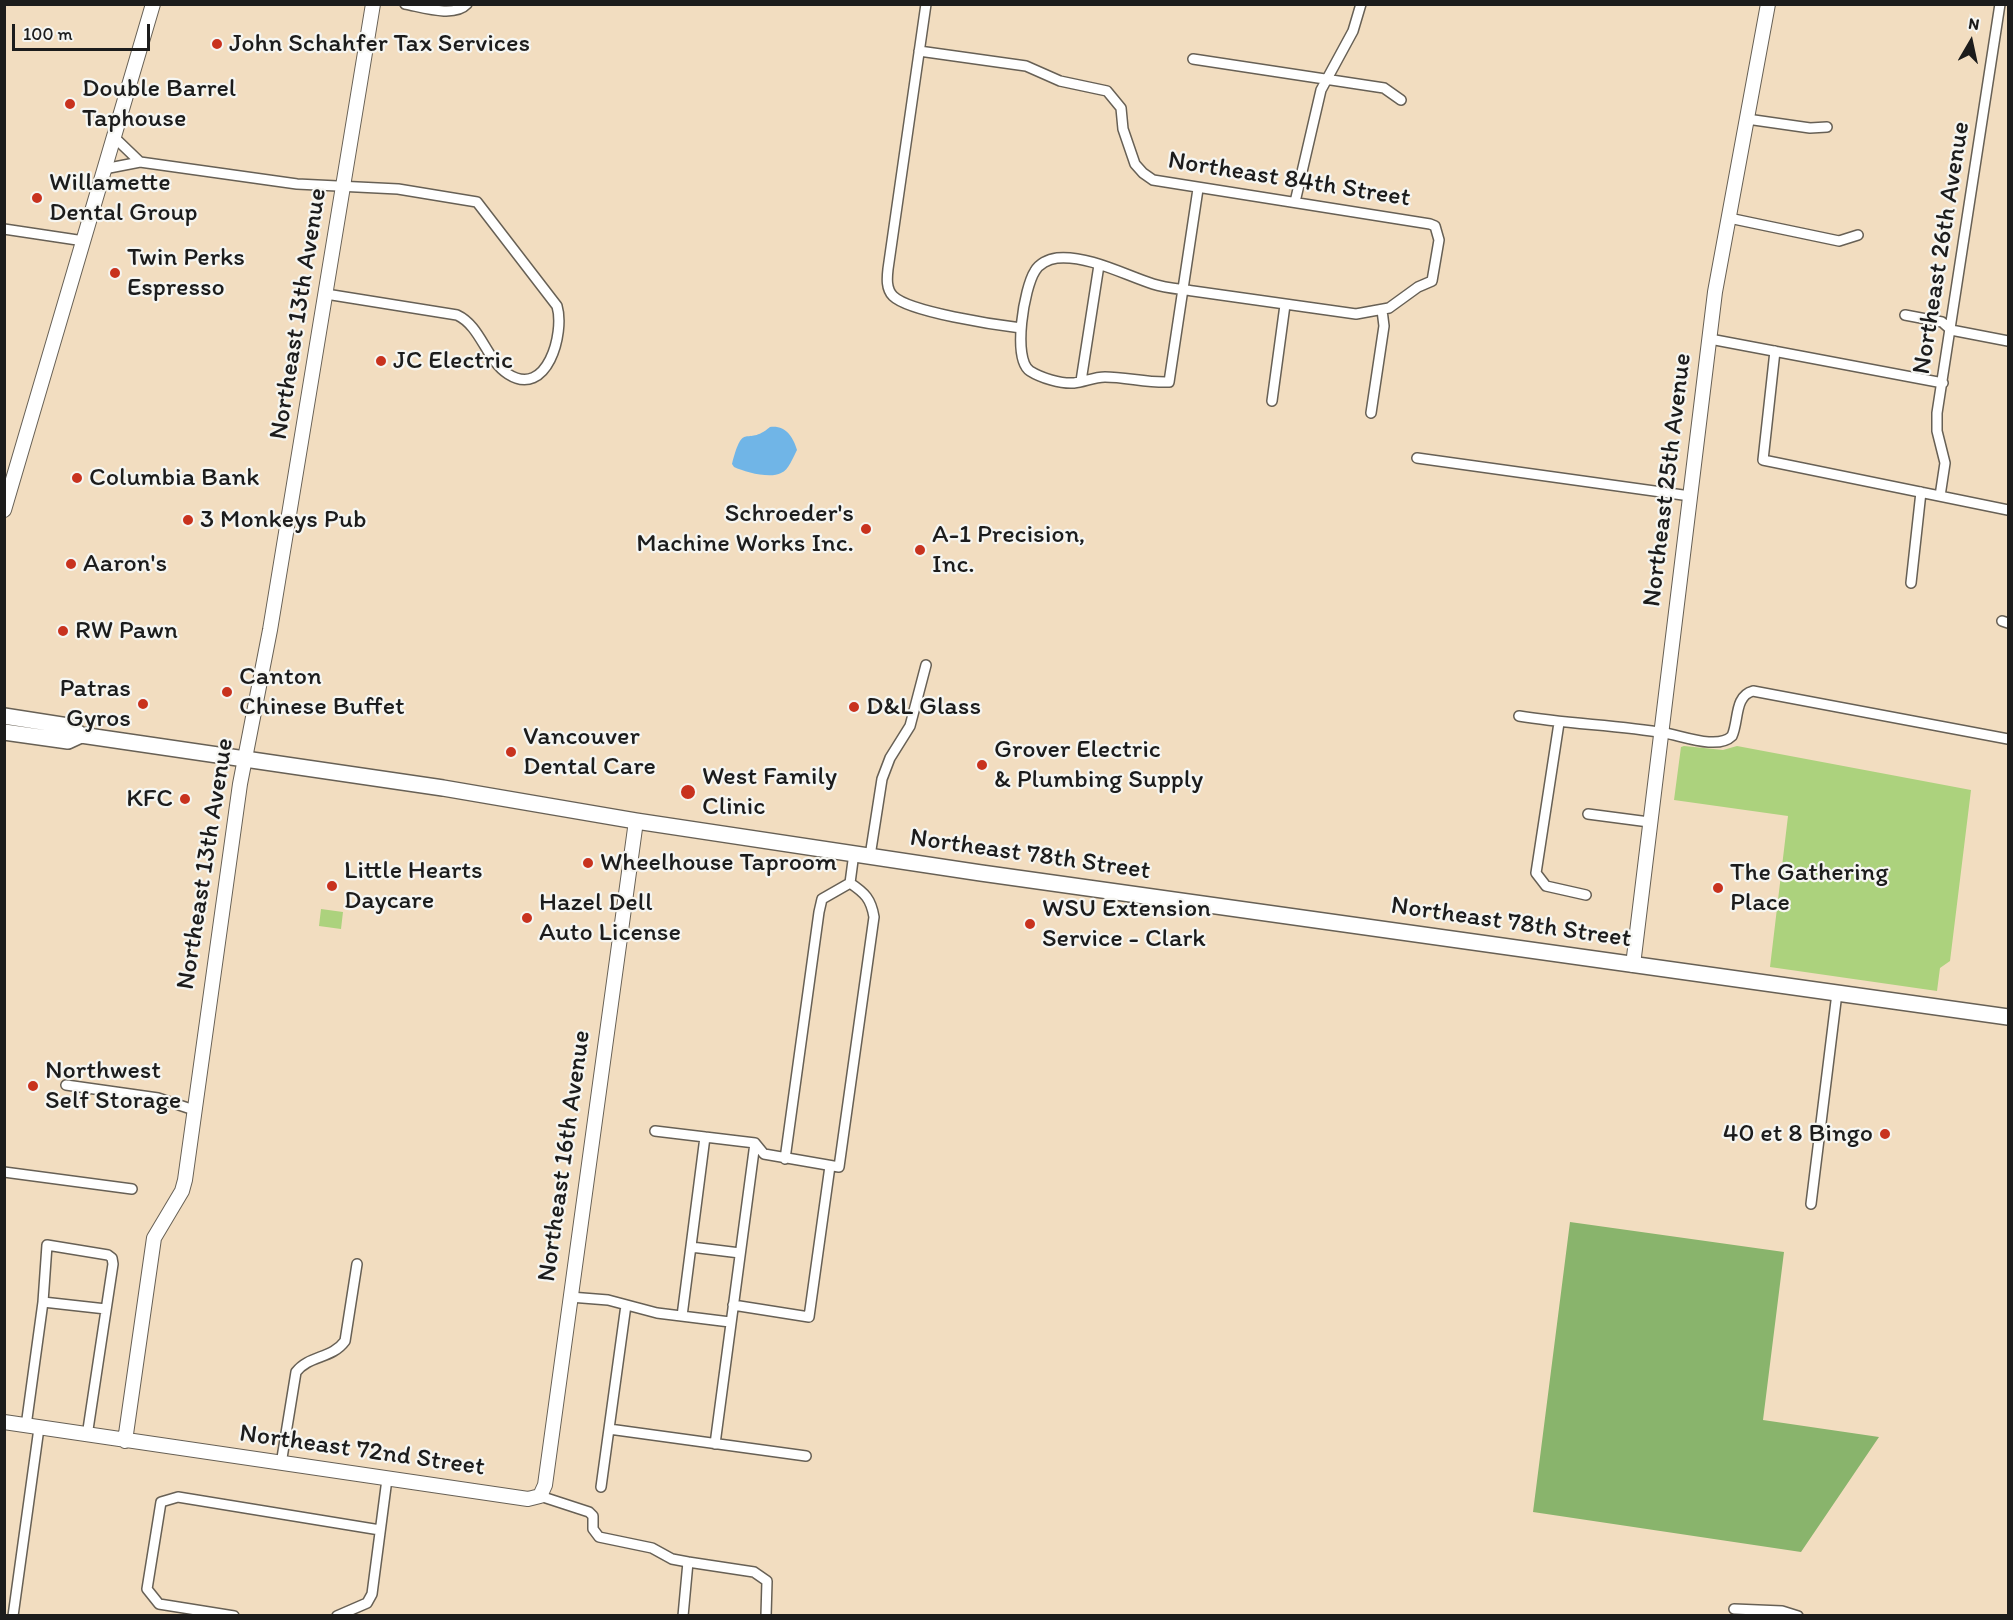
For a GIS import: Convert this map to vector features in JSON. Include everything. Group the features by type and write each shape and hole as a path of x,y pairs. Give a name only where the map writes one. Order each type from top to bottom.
{"main road":[{"name":"Northeast 78th Street","path":"4,716 68,726 81,735 443,788 636,821 2008,1017"},
{"name":"Northeast 78th Street","path":"4,732 68,741 81,735"}],"street":[{"path":"4,510 153,4"},
{"name":"Northeast 13th Avenue","path":"125,1441 153,1244 156,1233 182,1191 223,896 270,630 373,4"},
{"path":"405,4 450,11 465,6"},
{"path":"926,4 887,281 893,296 905,303 984,323 1021,328"},
{"path":"1295,202 1321,90 1353,31 1360,4"},
{"name":"Northeast 25th Avenue","path":"1633,965 1710,339 1729,218 1768,4"},
{"name":"Northeast 26th Avenue","path":"1940,496 1945,463 1936,422 2000,4"},
{"name":"Northeast 84th Street","path":"919,51 1026,66 1060,81 1107,91 1121,108 1128,145 1135,164 1143,174 1153,180 1435,226 1439,240 1432,281 1422,285 1395,305 1382,310"},
{"path":"1193,59 1384,88 1401,100"},
{"path":"1747,118 1810,128 1827,127"},
{"path":"114,137 140,162"},
{"path":"105,169 140,162 297,184 398,189 477,202 558,309 552,358 542,372 529,379 510,375 468,323 457,315 326,294"},
{"path":"1198,189 1184,290 1169,382 1106,377 1073,383 1043,378 1026,368 1022,360 1021,328 1032,277 1037,268 1049,259 1060,257 1118,268 1154,284 1184,290 1351,314 1382,310 1384,326 1371,413"},
{"path":"1729,218 1839,241 1858,235"},
{"path":"4,229 84,241"},
{"path":"1081,381 1099,265"},
{"path":"1272,401 1285,305"},
{"path":"1905,315 1942,322 1951,330 2008,341"},
{"path":"1710,339 1942,383"},
{"path":"1775,351 1763,460 2008,510"},
{"path":"1417,458 1690,496"},
{"path":"1911,583 1921,492"},
{"path":"785,1159 822,899 850,883 862,854 890,758 910,726 926,665"},
{"path":"1519,716 1559,723 1660,732 1724,742 1733,733 1742,698 1753,691 2008,739"},
{"path":"1559,723 1536,873 1546,886 1586,895"},
{"path":"1588,814 1649,822"},
{"name":"Northeast 16th Avenue","path":"540,1496 545,1485 636,821"},
{"path":"655,1131 754,1143 764,1154 839,1167 874,917 872,901 866,893 850,883"},
{"path":"1811,1204 1836,993"},
{"path":"66,1085 158,1098 194,1110"},
{"path":"682,1316 705,1137"},
{"path":"714,1444 754,1143"},
{"path":"733,1305 809,1317 830,1166"},
{"path":"4,1172 132,1189"},
{"path":"13,1616 32,1427 46,1245 108,1255 112,1258 87,1436"},
{"path":"691,1246 740,1253"},
{"path":"281,1464 296,1372 305,1362 332,1353 345,1341 357,1264"},
{"path":"570,1297 609,1300 682,1316 730,1323"},
{"path":"43,1302 106,1309"},
{"path":"601,1487 626,1305"},
{"name":"Northeast 72nd Street","path":"4,1422 528,1499 540,1496 589,1512 593,1516 593,1529 599,1537 652,1548 672,1559 688,1562"},
{"path":"609,1429 806,1456"},
{"path":"337,1616 367,1603 372,1594 387,1479"},
{"path":"234,1616 159,1604 147,1589 161,1502 178,1497 380,1530"},
{"path":"683,1616 688,1562 754,1572 767,1581 766,1616"},
{"path":"1734,1609 1782,1611 1798,1616"}],"green space":[{"path":"1737,746 1971,790 1950,961 1940,968 1937,991 1770,967 1788,816 1674,800 1681,747 1723,750"},
{"path":"321,909 343,912 341,929 319,926"},
{"path":"1570,1222 1784,1252 1763,1420 1879,1437 1801,1552 1533,1512"}],"water":[{"path":"770,427 784,430 791,436 797,450 786,469 776,475 764,475 734,467 732,464 739,442 746,436 762,433"}],"place":[{"name":"John Schahfer Tax Services","path":"217,44"},
{"name":"Double Barrel Taphouse","path":"70,104"},
{"name":"Willamette Dental Group","path":"37,198"},
{"name":"Twin Perks Espresso","path":"115,273"},
{"name":"JC Electric","path":"381,361"},
{"name":"Columbia Bank","path":"77,478"},
{"name":"3 Monkeys Pub","path":"188,520"},
{"name":"Schroeder's Machine Works Inc.","path":"866,529"},
{"name":"A-1 Precision, Inc.","path":"920,550"},
{"name":"Aaron's","path":"71,564"},
{"name":"RW Pawn","path":"63,631"},
{"name":"Canton Chinese Buffet","path":"227,692"},
{"name":"Patras Gyros","path":"143,704"},
{"name":"D&L Glass","path":"854,707"},
{"name":"Vancouver Dental Care","path":"511,752"},
{"name":"Grover Electric & Plumbing Supply","path":"982,765"},
{"name":"West Family Clinic","path":"688,792"},
{"name":"KFC","path":"185,799"},
{"name":"Wheelhouse Taproom","path":"588,863"},
{"name":"Little Hearts Daycare","path":"332,886"},
{"name":"The Gathering Place","path":"1718,888"},
{"name":"Hazel Dell Auto License","path":"527,918"},
{"name":"WSU Extension Service - Clark","path":"1030,924"},
{"name":"Northwest Self Storage","path":"33,1086"},
{"name":"40 et 8 Bingo","path":"1885,1134"}]}
